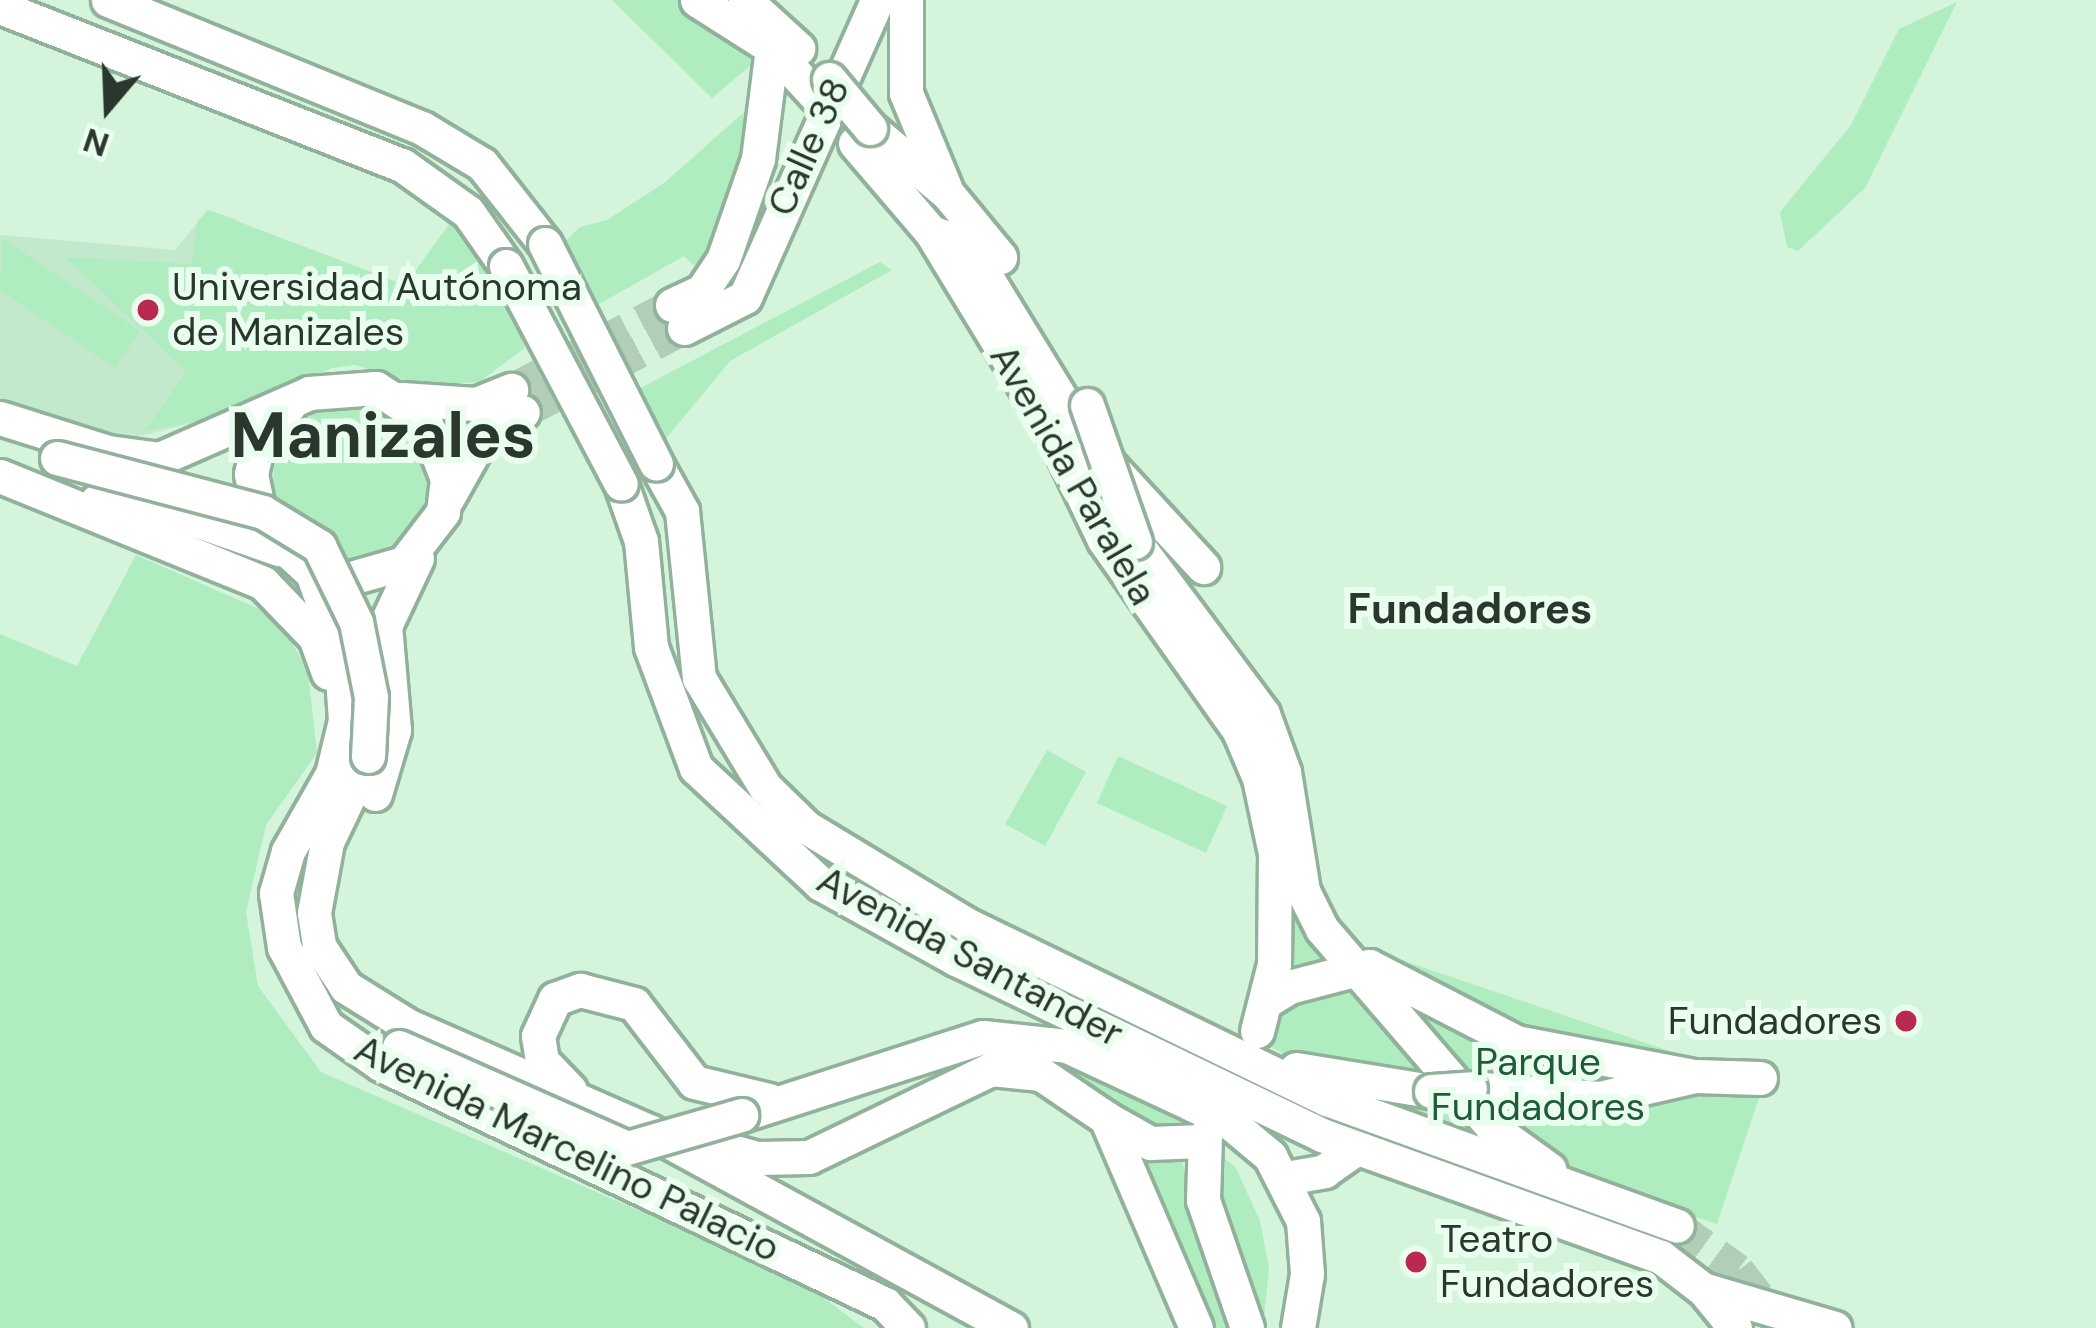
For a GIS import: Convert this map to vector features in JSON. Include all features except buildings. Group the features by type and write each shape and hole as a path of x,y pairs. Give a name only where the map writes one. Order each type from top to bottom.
{"main road":[{"name":"Avenida Santander","path":"108,0 422,128 482,164 544,244 682,511 699,679 735,744 794,819 966,924 1186,1032 1442,1146 1580,1190"},
{"name":"Avenida Paralela","path":"697,0 772,48 822,88"},
{"name":"Avenida Paralela","path":"745,0 862,135 900,156 948,194 987,242 1087,405 1135,542 1263,714 1284,772 1303,891 1357,970 1495,1130 1580,1190"},
{"name":"Calle 38","path":"772,48 758,159 723,260 686,308 745,296 877,0"},
{"path":"900,156 906,0"},
{"name":"Avenida Santander","path":"0,7 402,165 468,212 506,266 620,484 641,541 651,646 696,768 821,884 956,958 1356,1148 1632,1244 1704,1290"},
{"name":"Avenida Paralela","path":"900,156 934,241 1051,429 1104,540 1224,708 1259,778 1276,868 1261,1017 1357,970"},
{"path":"934,241 966,244 1086,440 1203,567"},
{"path":"0,418 108,452 159,458 352,384 445,406 517,401 480,440 396,590 385,626 391,753 370,805 320,882"},
{"path":"60,495 198,520 278,549 313,573 376,576 435,526 441,447 398,398"},
{"path":"278,549 262,527 251,474 257,447 290,404"},
{"name":"Avenida Marcelino Palacio","path":"0,437 57,458 263,512 311,538 349,594 370,698 368,755 327,842 320,882 319,946 346,988 377,1011 651,1132 1012,1328"},
{"path":"0,476 60,495 263,583 315,637 345,720"},
{"name":"Avenida Marcelino Palacio","path":"313,573 340,650 345,720 332,774 281,870 278,920 288,956 326,1026 361,1055 885,1304 908,1328"},
{"path":"288,956 340,1010 399,1046 627,1148 983,1037 1047,1040 1228,1121 1286,1178 1308,1248 1298,1328"},
{"path":"1357,970 1383,972 1516,1042 1695,1076 1760,1078"},
{"path":"585,1104 538,1049 547,1009 580,990 634,1004 694,1082 733,1096 785,1100"},
{"path":"1186,1032 1294,1069 1431,1091 1470,1088 1611,1097 1695,1076"},
{"path":"651,1132 757,1158 809,1156 991,1069 1040,1074 1150,1143 1203,1139 1203,1200 1247,1328"},
{"path":"1106,1118 1196,1328"},
{"path":"1286,1178 1324,1171 1356,1148"},
{"path":"1580,1190 1677,1226"},
{"path":"1704,1290 1735,1328"},
{"path":"1704,1290 1835,1328"}],"shaded area":[{"name":"Universidad Autónoma de Manizales","path":"208,210 235,219 323,370 203,420 137,437 80,428 0,399 0,235 175,250"}],"green space":[{"path":"612,0 678,0 749,49 751,65 712,98"},
{"path":"1957,2 1865,188 1798,251 1787,247 1780,212 1851,125 1899,29"},
{"path":"769,90 773,156 738,264 707,277 684,256 589,310 558,248 580,227 607,220 664,183"},
{"path":"208,210 405,285 457,213 492,264 525,348 479,382 421,385 355,365 332,368 203,420 145,431 186,371 65,257 192,264 197,222"},
{"path":"2,238 140,331 115,368 0,290"},
{"path":"880,262 892,270 730,361 664,441 631,393"},
{"path":"350,405 380,410 405,427 422,452 427,482 422,512 405,537 380,554 350,559 320,554 295,537 278,512 273,482 278,452 295,427 320,410"},
{"path":"136,555 278,617 308,672 317,753 266,825 246,912 258,986 321,1072 801,1281 864,1328 0,1328 0,634 77,666"},
{"path":"1047,750 1086,772 1045,846 1005,824"},
{"path":"1118,756 1227,806 1206,853 1097,803"},
{"name":"Parque Fundadores","path":"1296,911 1328,951 1363,947 1764,1083 1717,1224 1474,1144 1360,1097 1260,1041 1289,966"},
{"path":"1050,1048 1182,1112 1178,1123 1146,1132 1090,1098"},
{"path":"1129,1141 1157,1161 1182,1160 1200,1239 1237,1328 1215,1328"},
{"path":"1214,1152 1235,1166 1260,1221 1269,1268 1263,1328 1254,1328 1207,1185"}],"tunnel":[{"path":"511,390 672,305"},
{"path":"523,412 684,328"},
{"path":"1677,1226 1738,1270 1777,1321"}],"place":[{"name":"Universidad Autónoma de Manizales","path":"148,310"},
{"name":"Fundadores","path":"1906,1021"},
{"name":"Teatro Fundadores","path":"1416,1262"}],"district":[{"name":"Manizales","path":"383,436"},
{"name":"Fundadores","path":"1470,609"}]}
